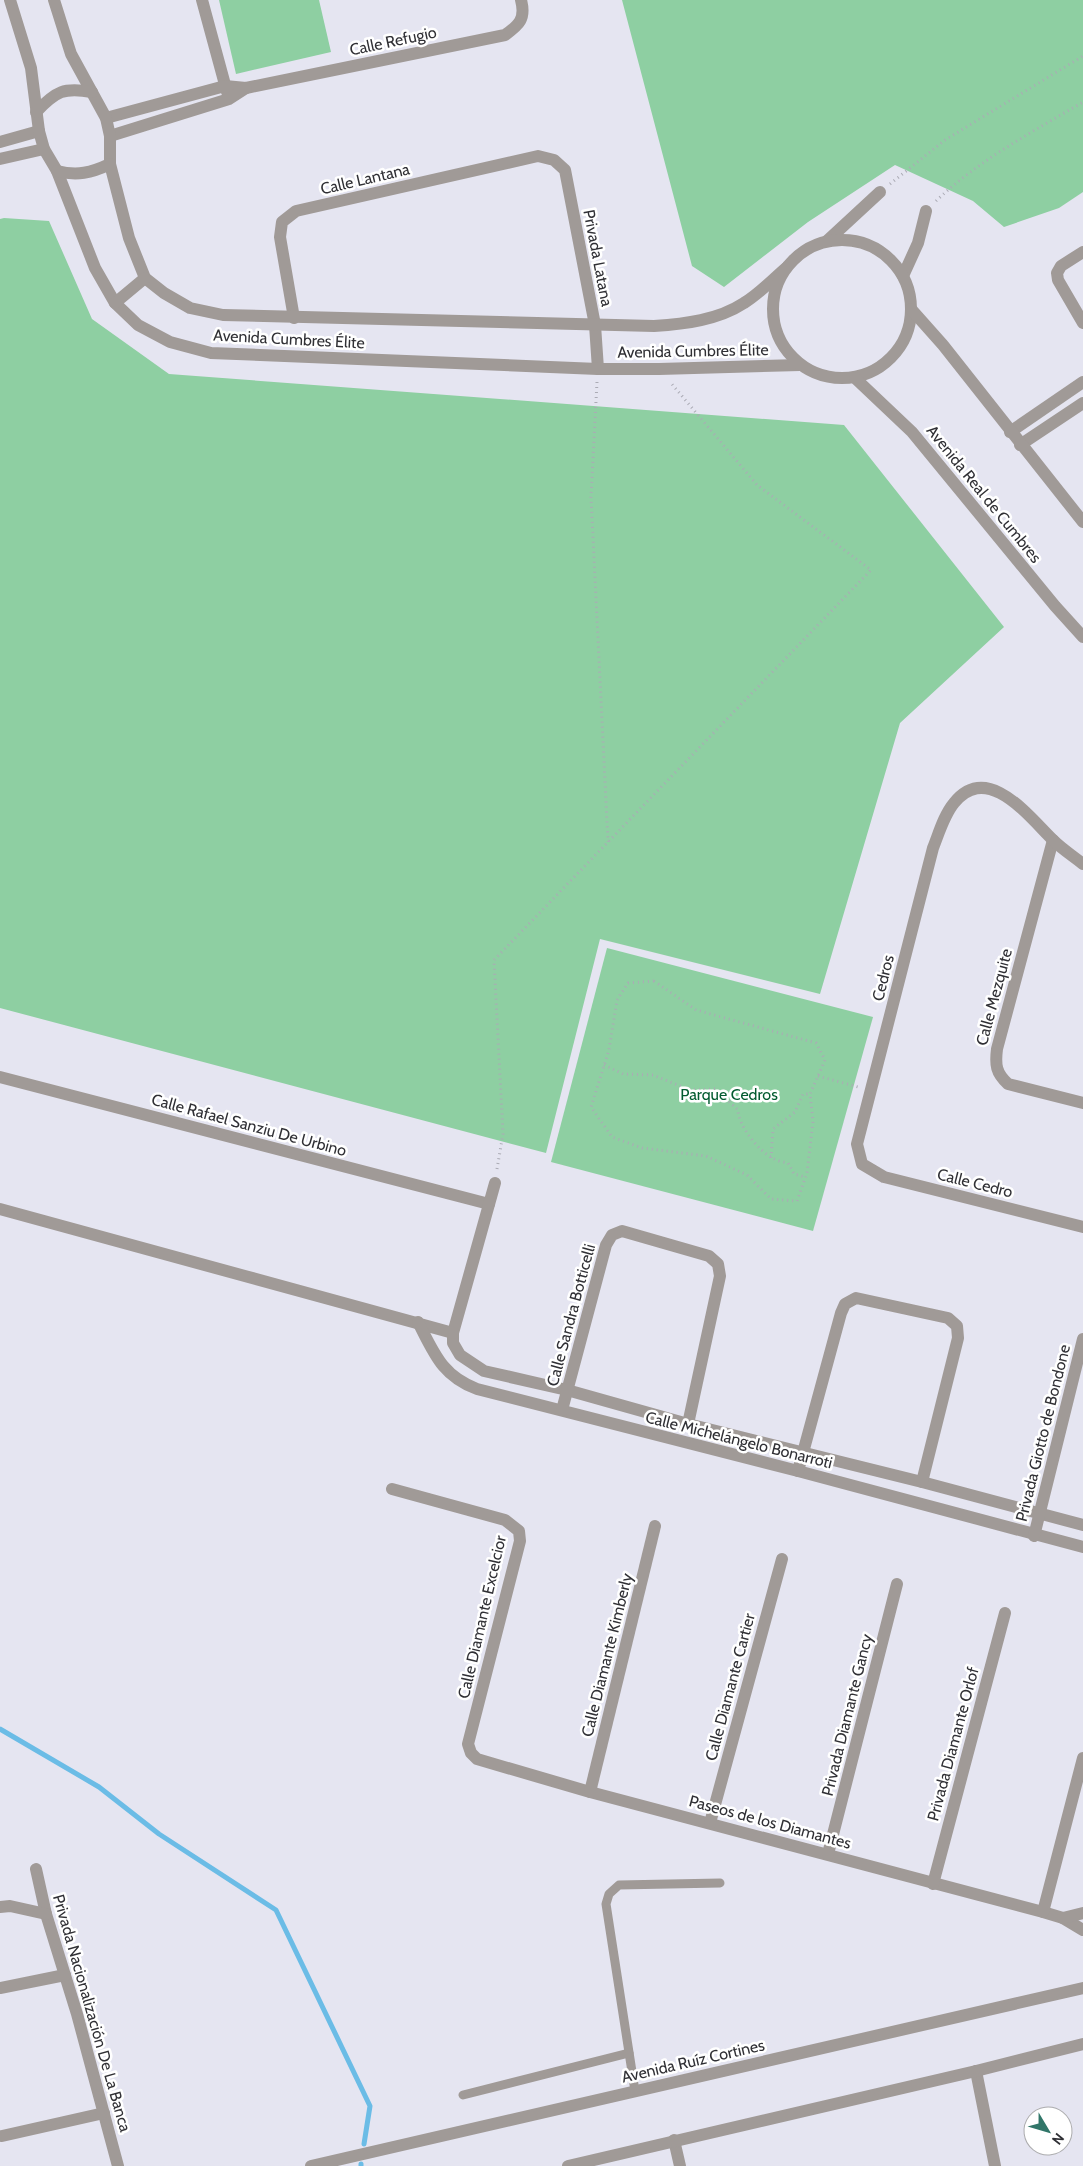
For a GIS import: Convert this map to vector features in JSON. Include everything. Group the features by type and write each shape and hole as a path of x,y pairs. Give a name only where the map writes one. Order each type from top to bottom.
{"street":[{"name":"Avenida Cumbres Élite","path":"10,0 31,68 38,131 95,268 114,303 138,325 170,342 211,354 598,368 659,369 800,365"},
{"path":"54,0 71,54 106,118 110,136 110,164 129,238 145,278 114,303"},
{"path":"202,0 228,99"},
{"name":"Calle Refugio","path":"106,118 225,86 246,88 505,35 519,26 524,10 521,0"},
{"name":"Calle Refugio","path":"110,136 228,99 246,88"},
{"path":"36,112 58,93 73,89 92,92"},
{"path":"0,142 38,131"},
{"path":"0,158 44,149"},
{"name":"Calle Lantana","path":"294,318 280,237 282,222 296,211 538,156 554,160"},
{"name":"Privada Latana","path":"554,160 564,170 594,325 598,368"},
{"path":"56,171 81,174 93,172 110,164"},
{"path":"827,241 850,240 871,246 889,258 903,276 911,309 907,333 895,354 877,369 855,378 826,377 800,365 782,345 773,320 774,292 786,268 804,251 827,241 880,192"},
{"path":"903,276 918,243 926,210"},
{"path":"1083,252 1062,266 1057,272 1058,280 1083,323"},
{"name":"Avenida Cumbres Élite","path":"145,278 164,293 190,308 223,315 654,326 684,324 712,317 744,304 786,268"},
{"path":"911,309 953,357 1020,445 1083,522"},
{"name":"Avenida Real de Cumbres","path":"855,378 912,432 1054,606 1083,637"},
{"path":"1010,432 1083,382"},
{"path":"1020,445 1083,403"},
{"name":"Cedros","path":"862,1164 858,1144 871,1091 933,848 942,824 954,802 966,793 981,788 994,790 1020,806 1053,840"},
{"path":"1053,840 1083,864"},
{"name":"Calle Mezquite","path":"1053,840 997,1049 995,1064 999,1075 1008,1084 1083,1103"},
{"name":"Calle Rafael Sanziu De Urbino","path":"0,1077 489,1204"},
{"name":"Calle Cedro","path":"862,1164 884,1177 1083,1227"},
{"path":"0,1209 453,1333 495,1183"},
{"name":"Calle Sandra Botticelli","path":"562,1410 606,1245 612,1235 622,1231 709,1256 718,1264 720,1276 688,1424"},
{"path":"798,1471 841,1313 845,1304 856,1298 948,1318 957,1326 958,1338 922,1482"},
{"name":"Calle Michelángelo Bonarroti","path":"418,1322 437,1359 446,1371 461,1383 477,1389 798,1471 1034,1536 1083,1547"},
{"name":"Calle Michelángelo Bonarroti","path":"453,1333 453,1343 460,1355 484,1371 567,1390 688,1424 922,1482 1083,1525"},
{"name":"Privada Giotto de Bondone","path":"1034,1536 1083,1339"},
{"name":"Calle Diamante Excelcior","path":"392,1489 505,1520 519,1531 520,1541 468,1744 471,1753"},
{"name":"Calle Diamante Kimberly","path":"590,1792 655,1526"},
{"name":"Calle Diamante Cartier","path":"710,1823 782,1559"},
{"name":"Privada Diamante Gancy","path":"828,1854 897,1584"},
{"name":"Privada Diamante Orlof","path":"933,1884 1005,1613"},
{"name":"Paseos de los Diamantes","path":"471,1753 477,1759 590,1792 1063,1918 1083,1930"},
{"path":"1042,1912 1083,1758"},
{"name":"Privada Nacionalización De La Banca","path":"36,1869 46,1914 65,1975 118,2166"},
{"path":"0,1907 10,1906 46,1914"},
{"path":"1063,1918 1083,1912"},
{"path":"0,1988 65,1975"},
{"name":"Avenida Ruíz Cortines","path":"311,2166 1083,1988"},
{"path":"568,2166 976,2071 1083,2044"},
{"path":"976,2071 995,2166"},
{"path":"2,2136 104,2113"},
{"path":"674,2140 680,2166"}],"lane":[{"path":"635,2091 606,1904 609,1894 619,1885 720,1883"},
{"path":"463,2095 629,2053"}],"path":[{"path":"880,192 945,140 1083,56"},
{"path":"926,210 957,181 1004,149 1083,102"},
{"path":"598,368 591,497 608,842"},
{"path":"495,1183 503,1134 494,960 870,570 757,485 659,369"},
{"path":"654,981 696,1010 816,1043 825,1060 818,1076 810,1094 813,1121 805,1177 797,1201 771,1199 746,1175 706,1156 642,1148 612,1137 592,1107 609,1050 617,1000 628,983 654,981"},
{"path":"604,1066 623,1074 653,1075 690,1090 716,1089 738,1110 738,1118 752,1140 771,1158 788,1163 794,1174 805,1177"},
{"path":"818,1076 871,1091"},
{"path":"771,1158 773,1129 795,1112 803,1094 810,1094"}],"green space":[{"path":"219,0 319,0 331,52 236,74"},
{"path":"622,0 1083,0 1083,192 1059,208 1004,227 973,201 895,165 808,222 724,287 692,266"},
{"path":"0,219 49,221 92,319 169,374 844,425 1004,627 900,723 820,994 600,939 546,1153 0,1008"},
{"name":"Parque Cedros","path":"607,948 873,1017 813,1231 551,1162"}],"waterway":[{"path":"0,1729 99,1787 159,1834 276,1910 370,2106 364,2144"}]}
